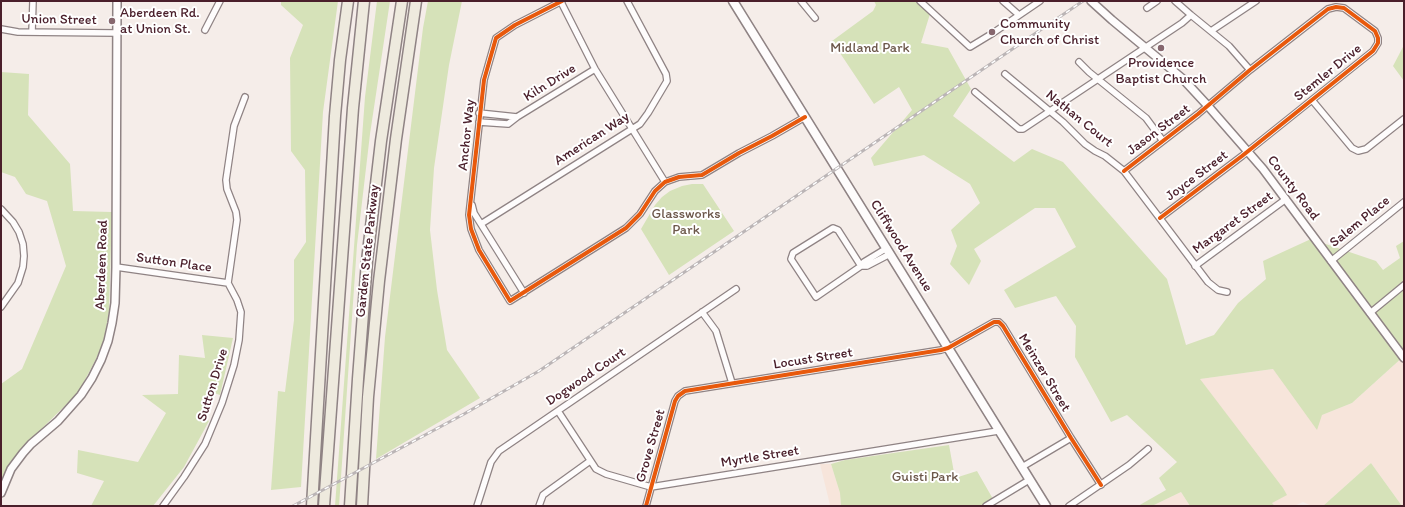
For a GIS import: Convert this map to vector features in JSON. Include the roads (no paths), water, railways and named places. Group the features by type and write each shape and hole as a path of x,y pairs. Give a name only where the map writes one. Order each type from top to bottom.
{"highway":[{"path":"312,506 334,116 348,1"},
{"name":"Garden State Parkway","path":"324,506 353,101 364,1"},
{"name":"Garden State Parkway","path":"350,506 358,371 367,261 380,149 402,1"},
{"name":"Garden State Parkway","path":"362,506 368,397 379,274 398,117 416,1"}],"main road":[{"name":"Cliffwood Avenue","path":"733,1 998,431 1046,506"}],"street":[{"path":"32,32 33,1"},
{"name":"Aberdeen Road","path":"1,493 11,470 20,457 31,444 69,410 81,395 101,360 108,341 115,303 116,267 117,1"},
{"path":"205,30 220,1"},
{"name":"American Way","path":"480,224 640,124 667,81 664,68 627,1"},
{"path":"802,1 815,18"},
{"path":"920,1 970,47 1040,1"},
{"path":"1003,1 1019,15"},
{"name":"County Road","path":"1091,1 1183,79 1263,168 1404,358"},
{"path":"1146,8 1157,1"},
{"path":"1175,1 1190,15 1230,46 1250,70"},
{"path":"1211,31 1256,1"},
{"path":"561,2 595,69 665,182"},
{"name":"Anchor Way","path":"471,202 474,214 524,293 510,301 479,250 471,229 469,215 479,113 484,80 496,38 515,25 561,2"},
{"name":"Stemler Drive","path":"1208,106 1250,70 1328,9 1336,6 1344,8 1373,28 1377,34 1378,43 1373,51 1248,151"},
{"path":"975,92 1021,129 1027,128 1182,23 1190,15"},
{"name":"Union Street","path":"1,29 11,32 116,33"},
{"path":"1079,62 1098,80 1146,118 1163,141"},
{"name":"Kiln Drive","path":"479,122 508,124 595,69"},
{"name":"Nathan Court","path":"1005,74 1063,122 1086,144 1105,156 1124,171 1208,282 1218,290 1227,292"},
{"path":"228,283 235,234 236,212 227,189 226,180 234,126 245,97"},
{"path":"1312,100 1352,148 1358,151 1366,149 1404,119"},
{"name":"Jason Street","path":"1124,171 1208,106"},
{"name":"Kiln Drive","path":"479,113 518,117"},
{"path":"524,293 626,228 640,214 655,191 665,182 679,177 702,175 805,117"},
{"name":"Joyce Street","path":"1160,218 1248,151"},
{"name":"Margaret Street","path":"1195,266 1286,199"},
{"name":"Salem Place","path":"1331,260 1404,202"},
{"path":"1,209 13,222 19,232 23,244 24,256 20,278 13,291 1,307"},
{"path":"861,266 838,230 832,228 793,253 791,259 816,297 861,266 864,262 888,251"},
{"name":"Sutton Place","path":"116,267 228,283"},
{"name":"Sutton Drive","path":"162,506 184,477 205,444 229,385 241,318 240,307 228,283"},
{"path":"1370,313 1404,285"},
{"name":"Dogwood Court","path":"477,506 491,462 499,451 736,290"},
{"path":"702,312 716,331 732,383"},
{"name":"Meinzer Street","path":"948,348 990,323 997,322 1001,324 1101,484"},
{"name":"Locust Street","path":"682,393 688,390 948,348"},
{"name":"Grove Street","path":"646,506 675,401 682,393"},
{"name":"Myrtle Street","path":"558,411 596,469 601,472 651,487 998,431"},
{"path":"1022,467 1071,438"},
{"path":"1069,506 1129,465 1148,449"},
{"path":"539,506 543,495 590,461"},
{"path":"986,506 1029,480"}],"railway":[{"path":"293,506 464,414 539,371 1083,1"}],"place":[{"name":"Aberdeen Rd. at Union St.","path":"112,21"},
{"name":"Community Church of Christ","path":"992,32"},
{"name":"Providence Baptist Church","path":"1161,48"}],"park label":[{"name":"Midland Park","path":"870,48"},
{"name":"Glassworks Park","path":"686,222"},
{"name":"Guisti Park","path":"925,477"}]}
